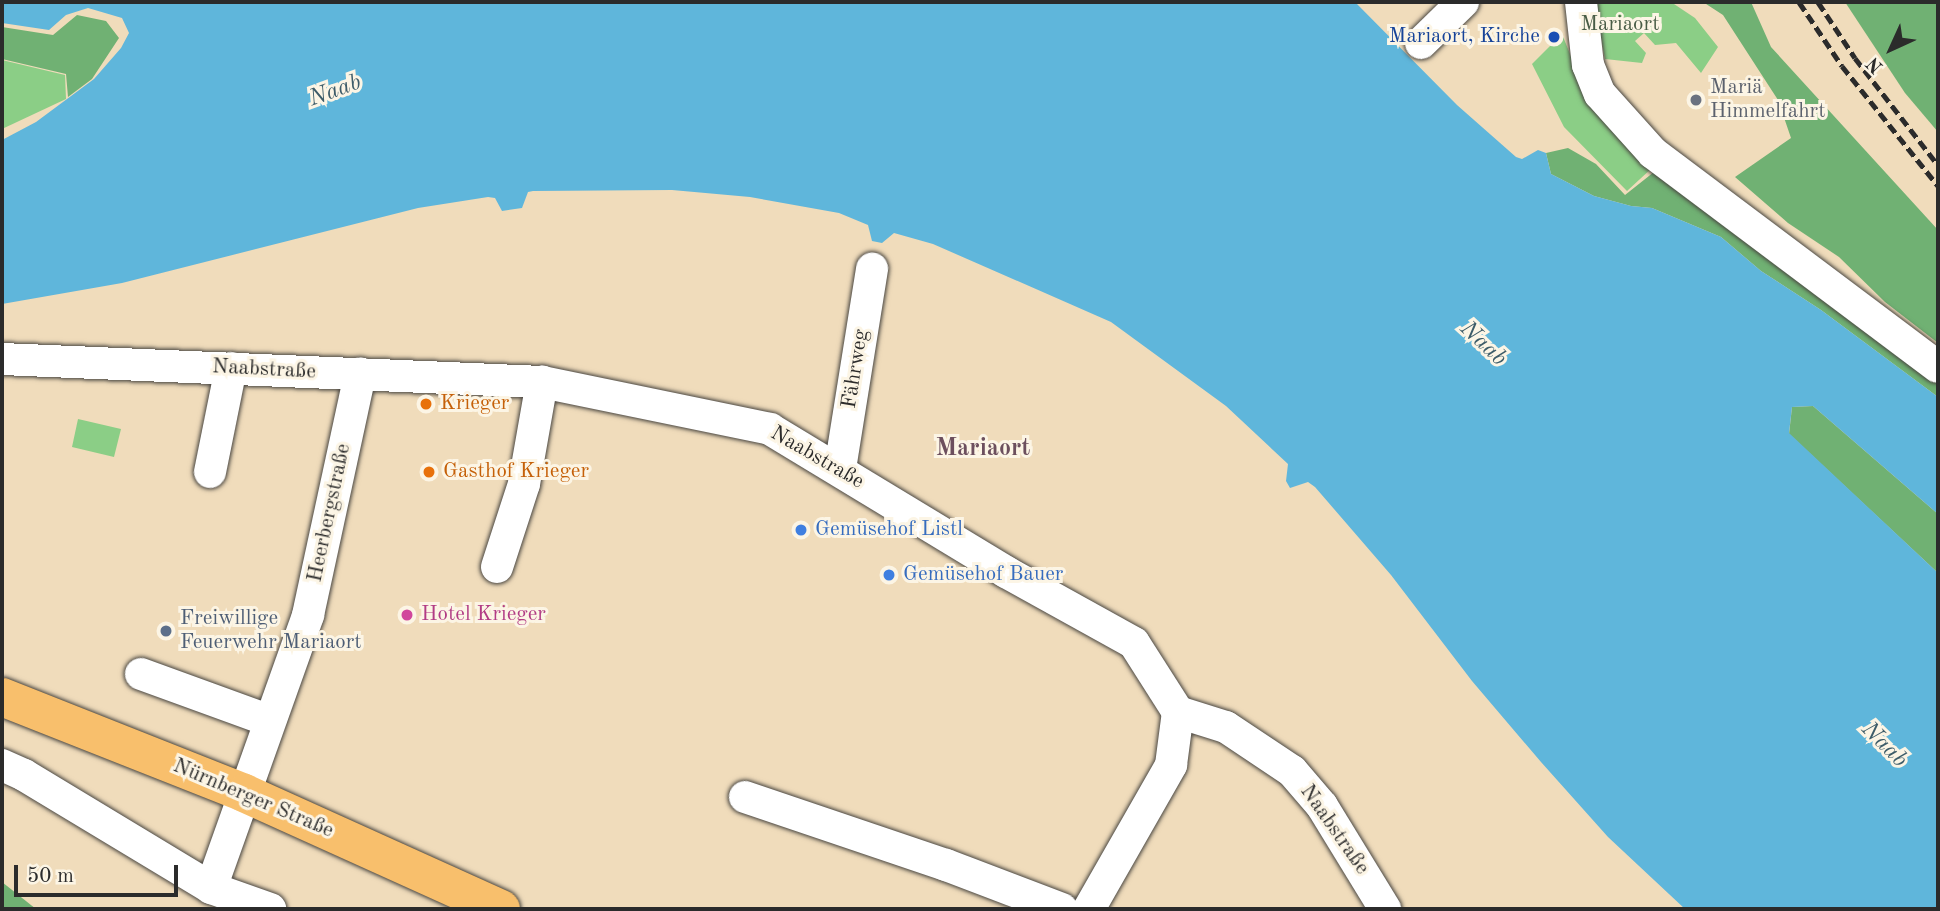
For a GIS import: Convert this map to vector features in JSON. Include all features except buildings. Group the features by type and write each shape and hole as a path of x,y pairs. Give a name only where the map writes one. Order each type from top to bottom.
{"main road":[{"name":"Nürnberger Straße","path":"2,697 244,793 501,909"}],"street":[{"path":"1421,43 1463,2"},
{"path":"1581,2 1588,65 1600,94 1653,153 1938,367"},
{"name":"Fährweg","path":"839,469 872,269"},
{"name":"Naabstraße","path":"2,359 542,382 770,429 1006,572 1134,643 1178,712 1226,727 1292,771 1322,806 1385,909"},
{"path":"210,472 231,368"},
{"name":"Heerbergstraße","path":"211,888 309,615 360,374"},
{"path":"498,567 524,484 542,382"},
{"path":"141,674 270,721"},
{"path":"1089,909 1171,765 1178,712"},
{"path":"2,765 24,775 211,888 270,909"},
{"path":"745,797 946,865 1062,909"}],"green space":[{"name":"Mariaort","path":"1594,2 1671,2 1695,18 1718,47 1701,73 1676,43 1655,45 1644,33 1635,41 1646,53 1642,63 1605,59"},
{"path":"1703,2 1751,2 1771,47 1938,230 1938,343 1885,302 1839,257 1788,223 1735,177 1791,138 1778,100 1723,15"},
{"path":"1845,2 1938,2 1938,132 1905,93"},
{"path":"77,15 106,21 119,38 92,79 68,97 66,74 2,59 2,27 53,35"},
{"path":"1562,34 1590,104 1652,168 1627,191 1564,127 1532,64"},
{"path":"2,60 65,75 66,99 2,129"},
{"path":"1568,148 1596,164 1625,195 1654,172 1938,375 1938,397 1821,310 1761,271 1721,237 1652,208 1631,206 1594,196 1551,174 1546,153"},
{"path":"1813,406 1938,514 1938,573 1789,434 1792,407"},
{"path":"78,419 121,429 114,457 72,447"},
{"path":"2,882 36,909 2,909"}],"water":[{"name":"Naab","path":"2,2 1355,2 1457,105 1516,157 1522,159 1538,150 1546,153 1551,174 1594,196 1631,206 1652,208 1721,237 1761,271 1821,310 1938,397 1938,514 1813,406 1792,407 1789,433 1938,573 1938,909 1685,909 1608,837 1541,762 1472,681 1391,575 1315,487 1308,482 1290,488 1286,481 1288,464 1226,406 1111,322 933,244 894,233 882,243 872,241 868,225 839,213 750,197 672,190 533,191 528,192 522,208 502,211 495,198 488,197 418,208 122,283 2,304 2,140 36,122 94,79 121,48 129,33 122,18 88,8 66,15 49,30 2,23"}],"railway":[{"path":"1799,2 1842,66 1938,186"},
{"path":"1818,2 1855,58 1938,165"}],"place":[{"name":"Mariaort, Kirche","path":"1554,37"},
{"name":"Mariä Himmelfahrt","path":"1696,100"},
{"name":"Krieger","path":"426,404"},
{"name":"Gasthof Krieger","path":"429,472"},
{"name":"Gemüsehof Listl","path":"801,530"},
{"name":"Gemüsehof Bauer","path":"889,575"},
{"name":"Hotel Krieger","path":"407,615"},
{"name":"Freiwillige Feuerwehr Mariaort","path":"166,631"}],"district":[{"name":"Mariaort","path":"983,450"}]}
